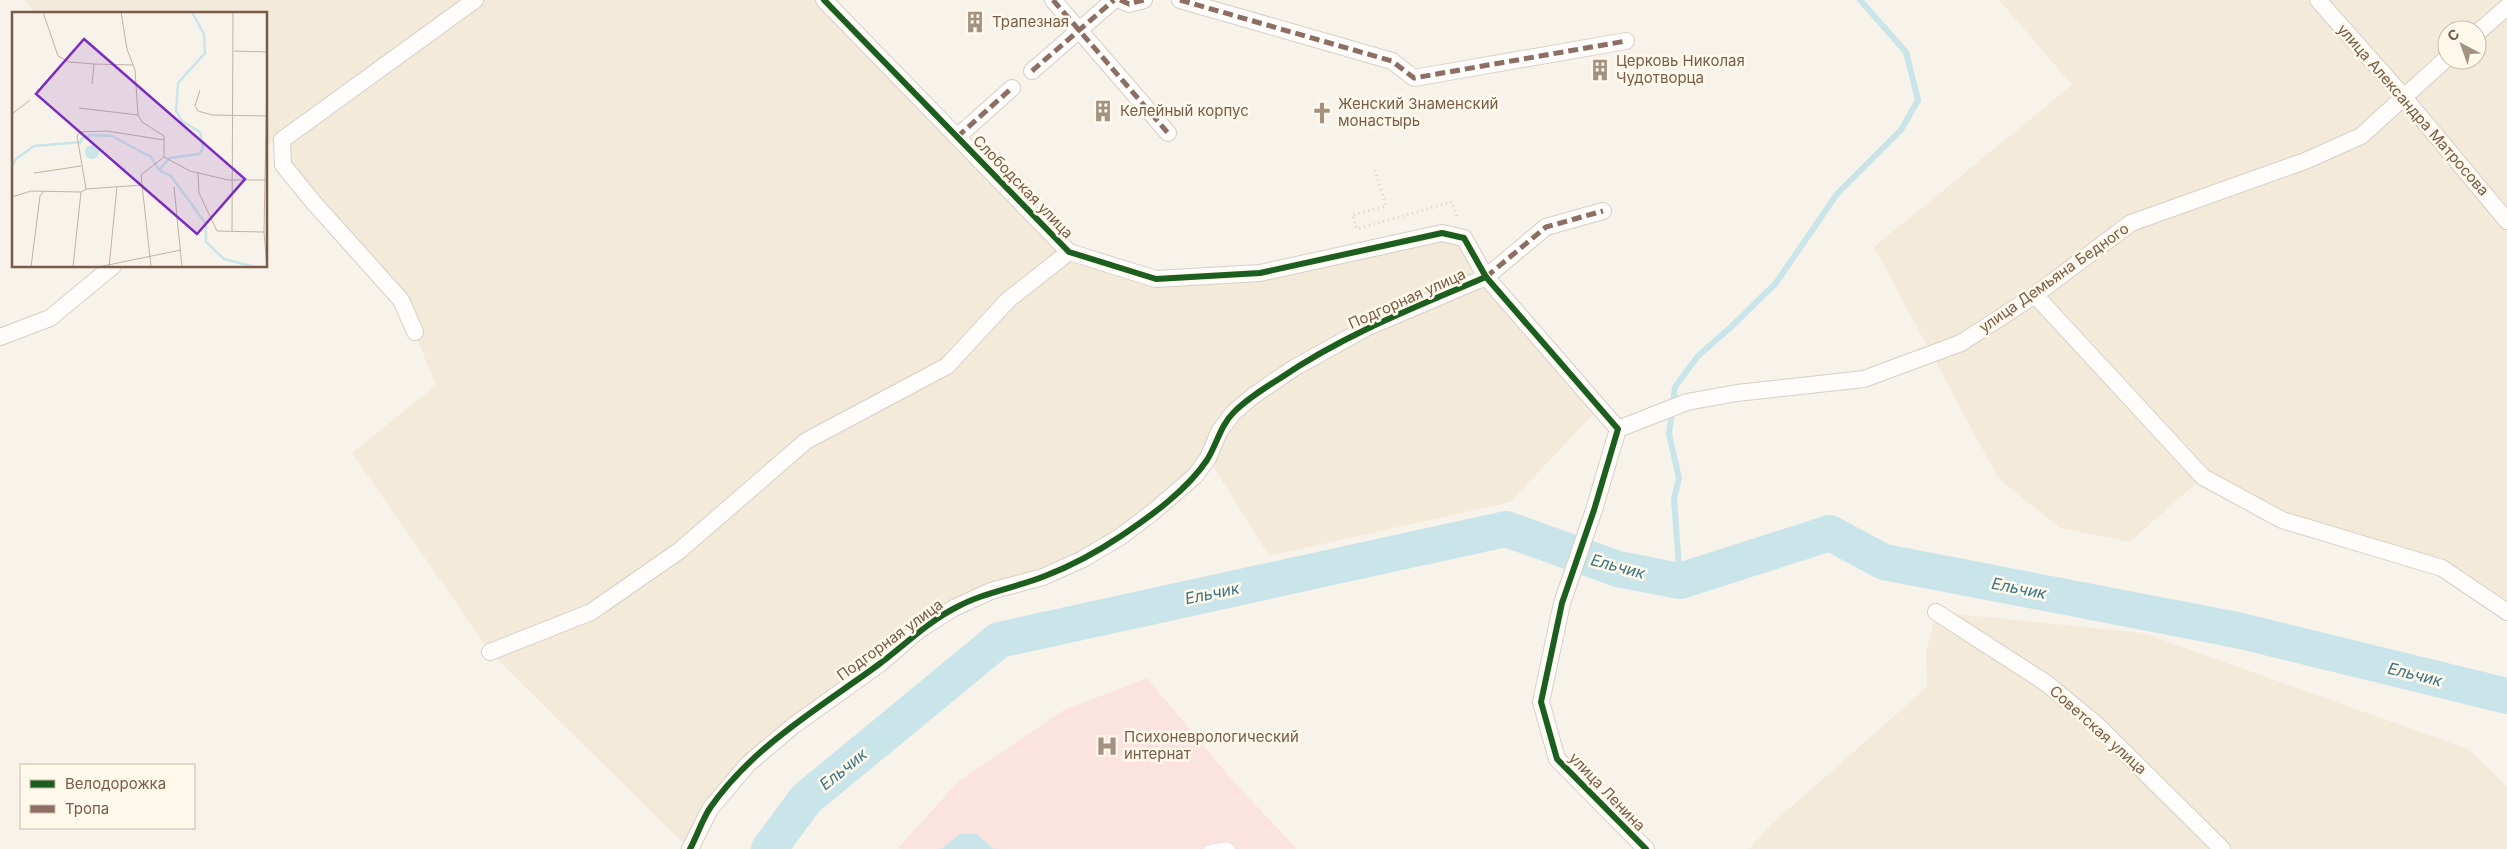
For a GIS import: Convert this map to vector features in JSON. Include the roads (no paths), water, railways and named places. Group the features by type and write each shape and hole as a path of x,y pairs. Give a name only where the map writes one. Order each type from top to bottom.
{"street":[{"path":"415,332 401,300 314,204 283,164 274,142 475,0"},
{"name":"Слободская улица","path":"824,0 1069,252 1156,279 1260,273 1442,233 1464,238 1486,277"},
{"path":"1053,0 1168,133"},
{"path":"1032,71 1114,0"},
{"path":"1120,0 1129,4 1144,0"},
{"path":"1180,0 1392,61 1414,78 1626,41"},
{"name":"улица Александра Матросова","path":"2318,0 2403,96 2507,221"},
{"path":"2487,24 2507,7"},
{"name":"улица Демьяна Бедного","path":"1618,429 1687,402 1738,393 1864,379 1961,343 2035,295 2131,223 2305,161 2361,136 2437,67"},
{"path":"957,136 1012,88"},
{"name":"Подгорная улица","path":"690,849 710,809 748,764 793,726 881,663 919,630 954,608 991,591 1043,577 1083,559 1120,537 1153,512 1194,476 1208,458 1224,426 1233,413 1253,396 1294,368 1366,328 1486,277 1546,227 1603,211"},
{"path":"490,652 591,612 679,551 806,440 947,366 1008,300 1069,252"},
{"path":"0,337 50,318 111,268"},
{"path":"1486,277 1618,429"},
{"path":"2035,295 2203,477 2282,520 2442,568 2507,612"},
{"name":"улица Ленина","path":"1618,429 1594,510 1562,603 1541,702 1557,759 1637,846"},
{"name":"Советская улица","path":"1936,612 2046,683 2097,725 2222,849"}],"lane":[{"path":"1208,849 1227,846 1231,849"}],"water":[{"path":"960,834 977,834 994,849 941,849"}],"waterway":[{"path":"1680,581 1674,499 1679,478 1669,434 1675,387 1698,356 1776,283 1837,194 1901,130 1918,100 1906,52 1860,0"},
{"name":"Ельчик","path":"769,849 806,799 999,640 1506,529 1618,569 1680,581 1830,533 1884,562 2237,630 2507,696"}],"place":[{"name":"Трапезная","path":"975,22"},
{"name":"Церковь Николая Чудотворца","path":"1600,70"},
{"name":"Келейный корпус","path":"1103,111"},
{"name":"Женский Знаменский монастырь","path":"1322,113"},
{"name":"Психоневрологический интернат","path":"1107,746"}]}
